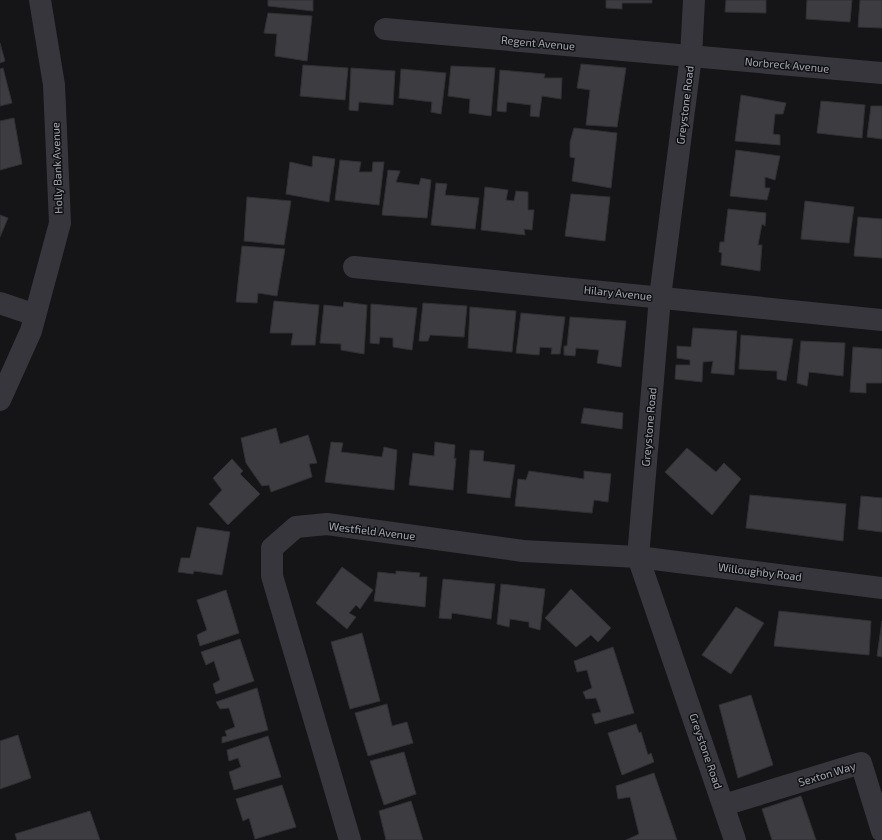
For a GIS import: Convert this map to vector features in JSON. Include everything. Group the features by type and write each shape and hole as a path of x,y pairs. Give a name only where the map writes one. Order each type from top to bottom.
{"street":[{"name":"Holly Bank Avenue","path":"0,400 31,331 60,223 54,85 40,0"},
{"name":"Greystone Road","path":"694,0 691,56 660,297 638,557 735,840"},
{"name":"Regent Avenue","path":"385,30 691,56"},
{"name":"Norbreck Avenue","path":"691,56 882,73"},
{"name":"Hilary Avenue","path":"354,267 882,320"},
{"path":"0,303 35,315"},
{"name":"Westfield Avenue","path":"350,840 272,576 272,548 296,527 328,524 523,551 638,557"},
{"name":"Willoughby Road","path":"638,557 882,588"},
{"name":"Sexton Way","path":"724,806 861,763 882,831"}],"building":[{"path":"268,0 313,0 313,11 268,6"},
{"path":"606,0 652,0 652,3 622,3 622,9 606,8"},
{"path":"726,0 766,0 766,13 725,12"},
{"path":"807,0 852,0 850,22 806,19"},
{"path":"860,0 882,0 882,28 858,27"},
{"path":"268,13 312,16 307,61 275,56 277,34 264,33"},
{"path":"0,43 5,61 0,63"},
{"path":"581,64 626,68 617,127 586,125 590,90 577,88"},
{"path":"303,65 348,68 345,100 300,96"},
{"path":"451,66 495,68 491,116 469,113 470,99 448,96"},
{"path":"3,68 12,103 0,106 0,69"},
{"path":"351,68 395,71 393,105 359,102 358,111 349,110"},
{"path":"401,69 446,73 441,114 431,112 432,102 399,98"},
{"path":"500,70 545,74 544,78 562,78 561,99 542,96 539,117 530,116 531,105 507,102 506,112 497,111"},
{"path":"741,95 786,103 783,114 775,114 773,134 780,135 780,145 735,141"},
{"path":"821,101 865,105 862,138 817,133"},
{"path":"871,106 882,106 882,139 867,137"},
{"path":"14,118 22,164 0,170 0,121"},
{"path":"574,128 617,133 611,188 572,181 575,158 570,157 570,142"},
{"path":"736,150 780,156 775,180 765,177 765,188 770,188 767,200 730,196"},
{"path":"313,156 335,159 329,202 286,194 290,162 312,167"},
{"path":"340,160 361,162 359,172 372,172 373,162 384,162 379,205 335,200"},
{"path":"388,170 400,171 396,182 419,185 421,178 431,180 427,218 382,215"},
{"path":"436,183 447,184 445,195 479,198 475,229 431,225"},
{"path":"485,187 508,190 506,200 514,201 516,191 528,192 528,210 534,210 532,230 524,229 525,235 481,230"},
{"path":"571,194 610,197 605,241 565,236"},
{"path":"247,197 291,201 284,245 244,241"},
{"path":"805,201 854,207 849,243 801,239"},
{"path":"728,209 766,213 765,226 762,224 758,245 762,245 760,271 721,265 722,253 719,252 720,242 724,242"},
{"path":"0,215 8,218 0,237"},
{"path":"858,217 882,219 882,258 854,256"},
{"path":"242,246 285,249 277,296 258,293 257,303 236,302"},
{"path":"274,301 319,305 315,345 291,345 293,333 270,333"},
{"path":"344,302 367,305 364,354 341,350 341,344 320,343 324,305 343,307"},
{"path":"423,303 467,306 464,337 430,335 428,341 419,341"},
{"path":"371,304 417,308 412,350 393,347 393,338 380,337 379,344 370,343"},
{"path":"470,307 516,311 512,352 468,348"},
{"path":"521,313 565,317 560,354 551,354 552,348 540,347 539,355 516,353"},
{"path":"570,317 626,321 621,367 597,363 599,350 576,348 575,356 564,355 564,346 567,346"},
{"path":"693,328 737,331 734,375 711,373 713,361 703,362 702,382 675,379 676,365 690,365 690,360 677,358 677,346 691,347"},
{"path":"741,335 793,339 786,381 777,379 777,371 739,369"},
{"path":"801,341 845,343 843,376 809,372 807,386 797,383"},
{"path":"853,347 882,349 882,383 866,383 866,393 850,392"},
{"path":"584,408 623,413 622,429 581,423"},
{"path":"276,428 280,444 308,435 317,463 309,464 312,477 271,492 269,485 262,486 246,463 241,438"},
{"path":"331,442 343,443 341,452 382,457 384,447 397,450 394,490 325,482"},
{"path":"435,442 455,445 454,459 456,458 453,490 409,485 413,453 434,456"},
{"path":"687,448 716,472 724,463 741,479 712,515 665,472"},
{"path":"470,450 484,451 483,461 515,465 510,498 467,493"},
{"path":"232,459 243,471 240,474 260,494 228,525 209,504 222,490 213,478"},
{"path":"529,471 584,479 584,471 611,474 608,502 594,500 592,513 515,506 518,479 526,480"},
{"path":"750,495 846,504 843,541 746,528"},
{"path":"861,496 882,498 882,532 858,529"},
{"path":"197,527 230,532 222,575 194,571 193,574 178,572 181,558 190,558"},
{"path":"342,567 373,590 360,609 356,605 349,613 356,617 347,629 316,603"},
{"path":"396,571 420,573 419,577 427,577 425,607 374,601 378,572 396,574"},
{"path":"443,579 495,584 491,619 452,613 451,619 439,618"},
{"path":"501,584 545,589 540,630 529,627 529,622 510,619 509,627 497,624"},
{"path":"571,589 611,628 598,642 591,635 576,647 545,618"},
{"path":"226,590 239,633 200,646 197,635 207,630 197,600"},
{"path":"736,607 764,623 731,674 702,655"},
{"path":"779,611 871,621 869,655 774,646"},
{"path":"882,621 882,657 877,656"},
{"path":"362,633 380,701 350,709 331,642"},
{"path":"240,639 254,681 216,694 213,684 220,680 214,661 206,665 201,652"},
{"path":"613,647 634,713 595,724 592,714 601,712 596,698 586,699 583,692 592,688 587,670 577,672 574,661"},
{"path":"257,688 268,730 222,743 222,737 227,736 225,731 235,727 229,708 220,709 216,702"},
{"path":"751,695 773,765 738,778 719,705"},
{"path":"387,704 392,726 407,722 413,743 368,756 355,713"},
{"path":"636,724 639,733 641,732 648,755 651,753 654,762 622,775 608,733"},
{"path":"18,735 31,778 0,789 0,741"},
{"path":"268,736 281,777 234,790 229,772 241,767 238,758 229,761 227,750"},
{"path":"404,752 416,794 384,805 370,761"},
{"path":"654,773 677,840 626,840 639,834 630,797 618,799 616,786"},
{"path":"282,785 296,827 255,839 249,818 243,821 236,799"},
{"path":"801,796 816,840 772,840 762,809"},
{"path":"411,801 423,840 386,840 379,811"},
{"path":"90,811 100,840 17,840 15,834"}]}
